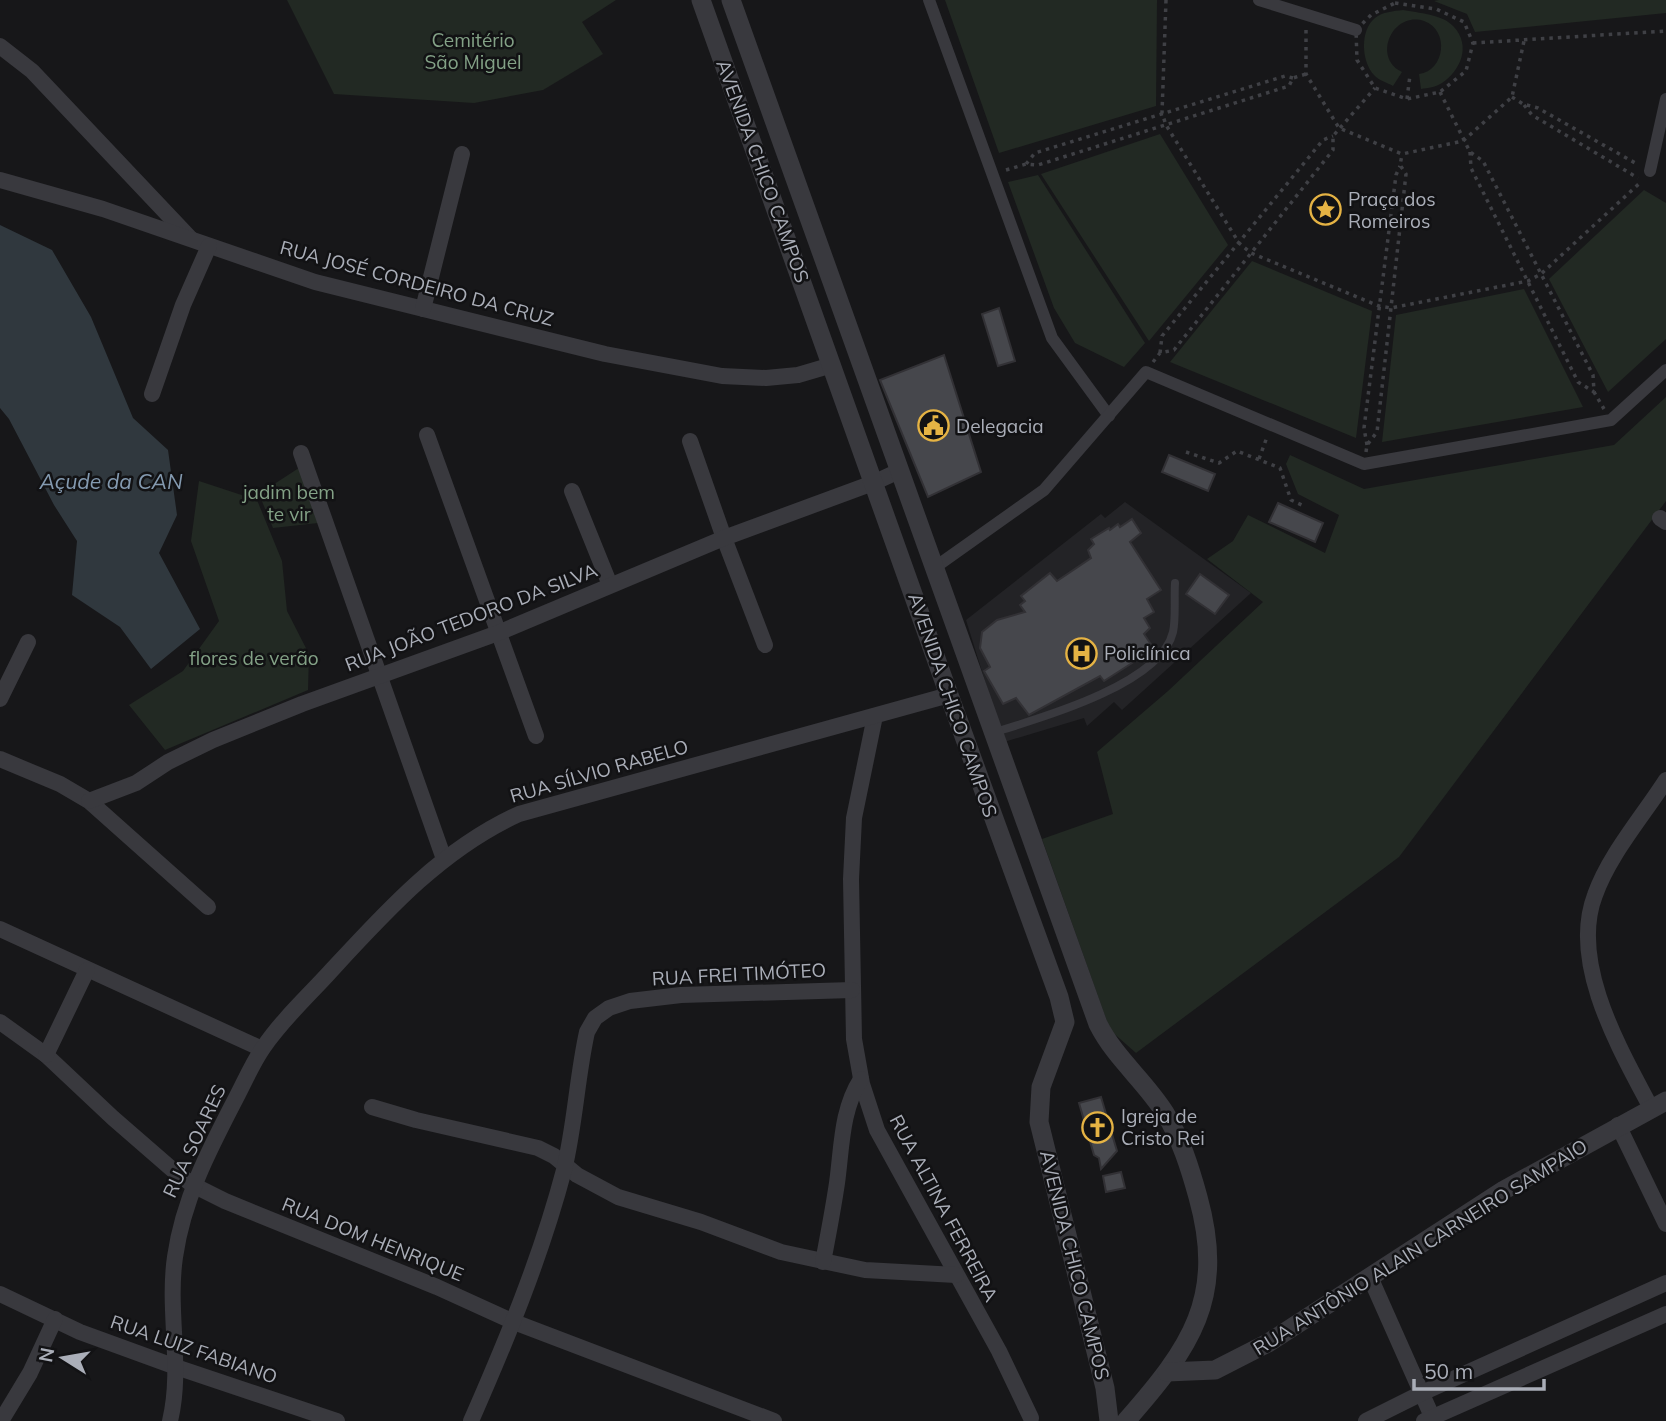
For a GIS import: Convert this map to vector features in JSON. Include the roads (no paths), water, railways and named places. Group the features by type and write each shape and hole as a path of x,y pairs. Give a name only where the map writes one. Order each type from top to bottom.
{"street":[{"name":"AVENIDA CHICO CAMPOS","path":"701,0 1063,1013 1065,1022 1041,1087 1040,1122 1100,1368 1109,1421"},
{"name":"AVENIDA CHICO CAMPOS","path":"731,0 1098,1024 1106,1041 1143,1082 1166,1114 1183,1151 1206,1224 1209,1275 1193,1330 1167,1371 1126,1421"},
{"path":"929,0 1052,338 1109,416"},
{"path":"1259,0 1356,30"},
{"path":"0,46 32,71 192,240"},
{"path":"731,83 757,73"},
{"path":"1650,171 1666,99"},
{"path":"423,309 462,154"},
{"name":"RUA JOSÉ CORDEIRO DA CRUZ","path":"0,180 45,191 315,282 605,354 722,376 777,377 832,365"},
{"path":"152,394 183,305 209,246"},
{"path":"934,568 1044,490 1146,372 1364,464 1611,420 1666,370"},
{"path":"427,435 536,736"},
{"path":"690,442 765,645"},
{"path":"301,453 444,859"},
{"name":"RUA JOÃO TEDORO DA SILVA","path":"89,801 136,783 169,762 213,740 498,633 724,538 899,471"},
{"path":"572,491 610,585"},
{"path":"0,699 28,642"},
{"name":"RUA SÍLVIO RABELO","path":"262,1049 379,918 444,859 495,825 519,814 948,695"},
{"name":"RUA ALTINA FERREIRA","path":"875,716 855,818 851,879 854,1039 861,1079 877,1130 999,1352 1031,1418"},
{"path":"0,759 60,784 89,801 208,907"},
{"path":"1658,1104 1605,1017 1594,975 1588,928 1590,910 1606,870 1666,780"},
{"path":"998,833 1026,824"},
{"path":"0,929 262,1049"},
{"path":"46,1055 87,970"},
{"name":"RUA FREI TIMÓTEO","path":"471,1421 514,1322 550,1219 565,1166 580,1062 587,1032 595,1018 609,1008 630,1001 681,995 852,990"},
{"name":"RUA DOM HENRIQUE","path":"0,1022 46,1055 113,1118 193,1185 225,1201 437,1287 514,1322 774,1421"},
{"name":"RUA SOARES","path":"170,1421 176,1387 174,1259 183,1217 193,1185 262,1049"},
{"path":"823,1262 845,1116 861,1079"},
{"name":"RUA ANTÔNIO ALAIN CARNEIRO SAMPAIO","path":"1167,1371 1215,1370 1280,1336 1504,1190 1658,1104"},
{"path":"372,1107 538,1148 554,1156 577,1175 618,1197 701,1222 781,1252 865,1270 956,1275"},
{"path":"1618,1125 1666,1224"},
{"path":"1370,1277 1422,1393 1430,1420 1666,1314"},
{"path":"1366,1421 1666,1283"},
{"name":"RUA LUIZ FABIANO","path":"0,1294 80,1332 337,1421"},
{"path":"1,1421 30,1373 55,1320"}],"lane":[{"path":"992,733 1048,716 1134,679 1164,652 1174,632 1175,583"}],"water":[{"name":"Açude da CAN","path":"0,225 52,250 91,317 133,418 168,450 177,515 159,553 200,629 151,669 120,627 72,595 77,541 54,505 9,419 0,408"}],"place":[{"name":"Praça dos Romeiros","path":"1325,210"},
{"name":"Delegacia","path":"933,426"},
{"name":"Policlínica","path":"1081,653"},
{"name":"Igreja de Cristo Rei","path":"1098,1127"}],"park label":[{"name":"Cemitério São Miguel","path":"473,51"},
{"name":"jadim bem te vir","path":"289,503"},
{"name":"flores de verão","path":"254,658"}]}
